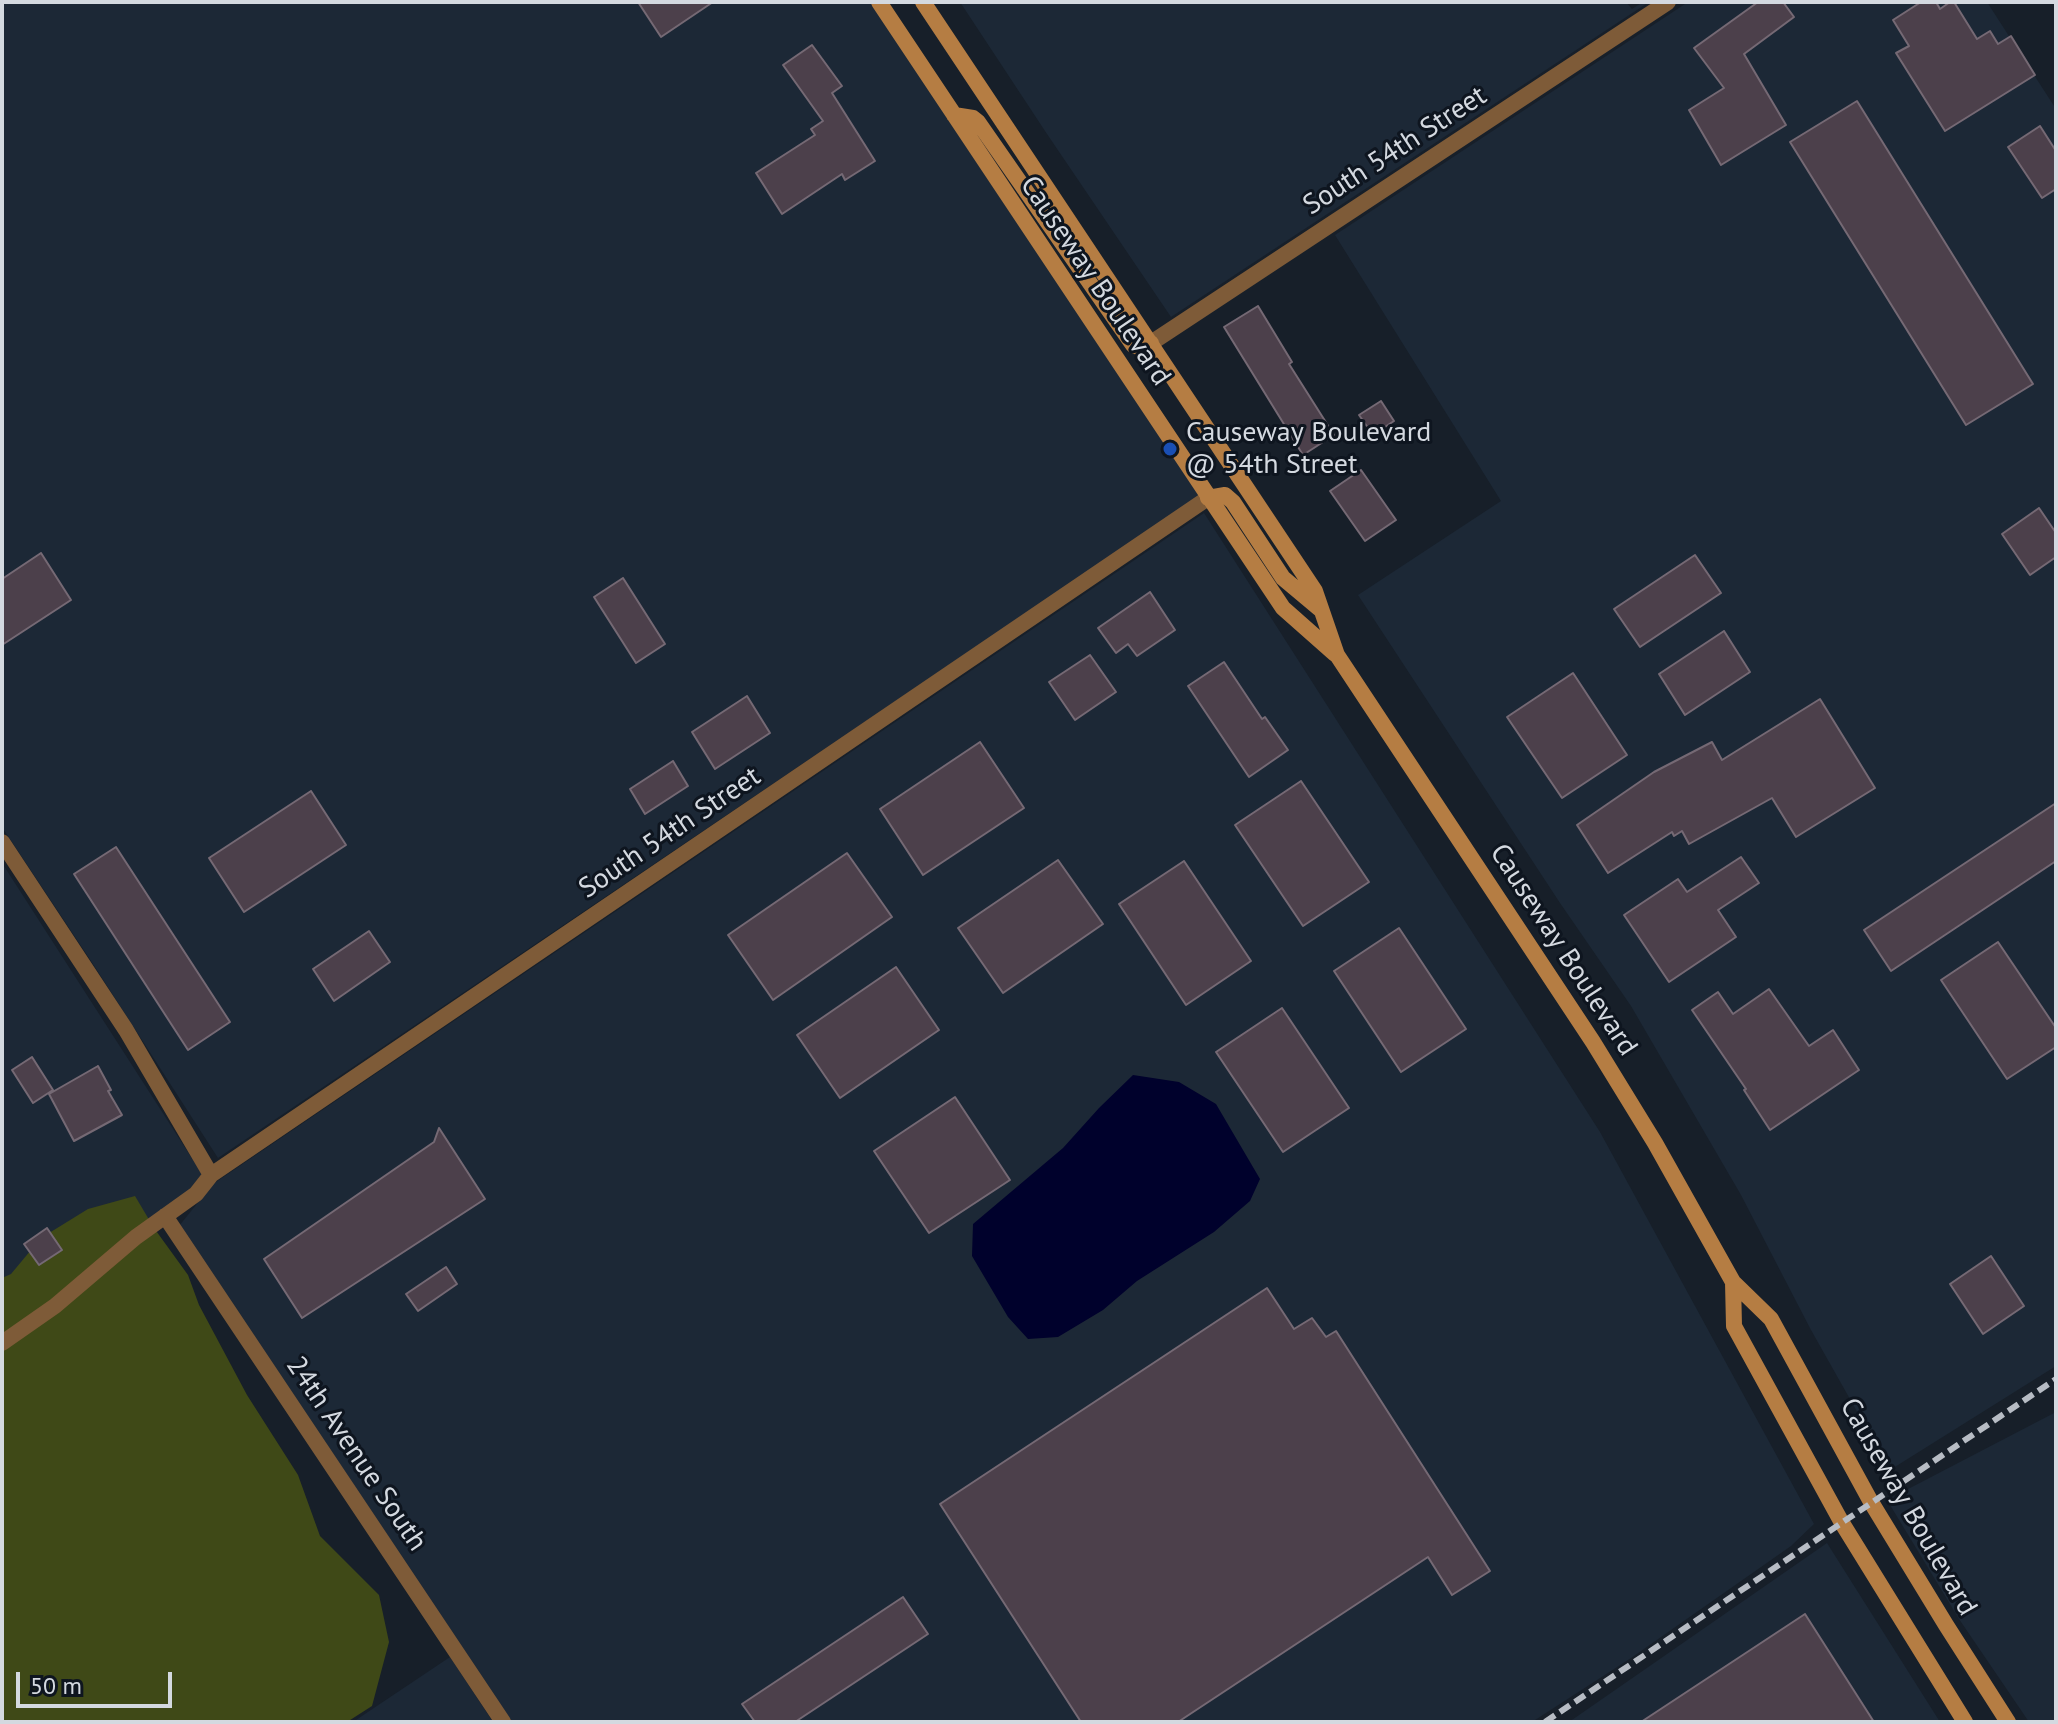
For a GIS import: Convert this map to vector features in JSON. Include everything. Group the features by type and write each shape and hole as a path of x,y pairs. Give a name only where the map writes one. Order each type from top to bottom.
{"main road":[{"name":"Causeway Boulevard","path":"879,2 1283,608 1337,655 1468,850 1655,1143 1733,1282 1771,1319 1871,1502 2008,1722"},
{"name":"Causeway Boulevard","path":"923,2 1315,591 1337,655"},
{"path":"954,115 973,118 978,122 1133,345 1141,348 1151,343"},
{"path":"1208,498 1225,495 1233,502 1283,578 1322,610"},
{"name":"Causeway Boulevard","path":"1733,1282 1734,1326 1842,1523 1965,1722"}],"street":[{"name":"South 54th Street","path":"1151,343 1668,2"},
{"name":"South 54th Street","path":"2,1343 55,1306 136,1237 196,1194 211,1175 1208,498"},
{"path":"2,842 126,1030 211,1175"},
{"name":"24th Avenue South","path":"165,1216 503,1722"}],"shaded area":[{"path":"2,2 887,2 1210,489 218,1158 2,827"},
{"path":"960,2 1626,2 1632,9 1649,2 1171,317"},
{"path":"1688,2 1987,2 2056,109 2056,1366 1890,1470 1811,1330 1741,1195 1631,1006 1358,595 1501,501 1335,235"},
{"path":"1204,513 1600,1132 1814,1524 1791,1546 1631,1658 1532,1722 509,1722 179,1226 213,1184"},
{"path":"2,863 202,1174 145,1244 2,1362"},
{"path":"2056,1412 2056,1722 2029,1722 1959,1619 1887,1500"},
{"path":"1827,1543 1940,1722 1569,1722"},
{"path":"450,1657 493,1722 353,1722"}],"green space":[{"path":"135,1196 188,1275 199,1305 247,1395 298,1475 320,1536 379,1595 389,1642 372,1706 347,1722 2,1722 2,1278 11,1274 41,1238 88,1209"}],"water":[{"path":"1133,1075 1179,1082 1216,1104 1260,1179 1250,1201 1214,1232 1137,1281 1103,1310 1058,1337 1028,1339 1008,1317 972,1256 973,1224 1063,1148"}],"building":[{"path":"638,2 713,2 661,37"},
{"path":"1758,2 1783,2 1794,17 1744,54 1786,125 1721,165 1689,110 1724,88 1694,48"},
{"path":"1921,2 1936,2 1940,9 1954,2 1977,39 1990,31 1998,44 2011,36 2035,75 1945,131 1896,53 1909,46 1893,20"},
{"path":"812,45 842,86 832,93 875,161 845,180 842,174 782,214 756,173 815,135 811,129 823,121 783,65"},
{"path":"1857,101 2033,384 1966,425 1790,142"},
{"path":"2040,126 2056,151 2056,189 2042,198 2008,147"},
{"path":"1258,306 1292,362 1289,364 1334,435 1303,455 1224,327"},
{"path":"1381,401 1394,421 1373,435 1359,415"},
{"path":"1361,470 1396,520 1365,541 1330,491"},
{"path":"2039,508 2056,533 2056,557 2030,575 2002,534"},
{"path":"41,553 71,600 2,645 2,579"},
{"path":"1695,555 1721,593 1640,647 1614,609"},
{"path":"623,578 665,644 636,663 594,597"},
{"path":"1150,592 1175,630 1137,656 1128,644 1116,653 1098,628"},
{"path":"1724,631 1750,672 1685,715 1659,674"},
{"path":"1090,655 1116,692 1075,720 1049,682"},
{"path":"1224,662 1262,719 1265,717 1288,750 1249,777 1188,686"},
{"path":"1573,673 1627,755 1562,798 1507,717"},
{"path":"747,696 770,733 715,769 692,732"},
{"path":"1820,699 1875,788 1796,837 1772,798 1689,844 1682,831 1674,836 1672,832 1608,873 1577,825 1654,772 1712,742 1722,760"},
{"path":"980,742 1024,808 923,875 880,809"},
{"path":"673,761 688,786 645,814 630,789"},
{"path":"1301,781 1369,882 1303,926 1235,825"},
{"path":"311,791 346,845 244,912 209,858"},
{"path":"2056,803 2056,861 1891,971 1864,930"},
{"path":"116,847 230,1022 188,1050 74,874"},
{"path":"847,853 892,917 773,1000 728,935"},
{"path":"1741,857 1759,883 1718,910 1736,937 1669,982 1624,915 1678,879 1687,892"},
{"path":"1058,860 1103,924 1003,993 958,928"},
{"path":"1184,861 1251,961 1186,1005 1119,904"},
{"path":"1399,928 1466,1029 1401,1072 1334,971"},
{"path":"369,931 390,962 334,1001 313,969"},
{"path":"1998,942 2056,1028 2056,1047 2007,1079 1941,980"},
{"path":"896,967 939,1030 840,1098 797,1035"},
{"path":"1769,989 1809,1046 1833,1030 1859,1070 1770,1130 1692,1010 1718,992 1733,1014"},
{"path":"1282,1008 1349,1108 1283,1152 1216,1052"},
{"path":"32,1057 53,1090 33,1103 12,1070"},
{"path":"98,1066 122,1115 74,1141 49,1094"},
{"path":"955,1097 1010,1180 929,1233 874,1151"},
{"path":"439,1128 485,1199 302,1318 264,1259 434,1142"},
{"path":"47,1228 62,1250 39,1265 24,1244"},
{"path":"1991,1256 2024,1306 1983,1334 1950,1284"},
{"path":"446,1267 457,1284 418,1311 406,1294"},
{"path":"1267,1288 1294,1329 1312,1318 1326,1337 1336,1331 1490,1571 1452,1595 1428,1557 1178,1722 1081,1722 940,1504"},
{"path":"903,1597 928,1634 795,1722 755,1722 742,1704"},
{"path":"1805,1614 1874,1722 1641,1722"}],"railway":[{"path":"1545,1722 2056,1379"}],"place":[{"name":"Causeway Boulevard @ 54th Street","path":"1170,449"}]}
